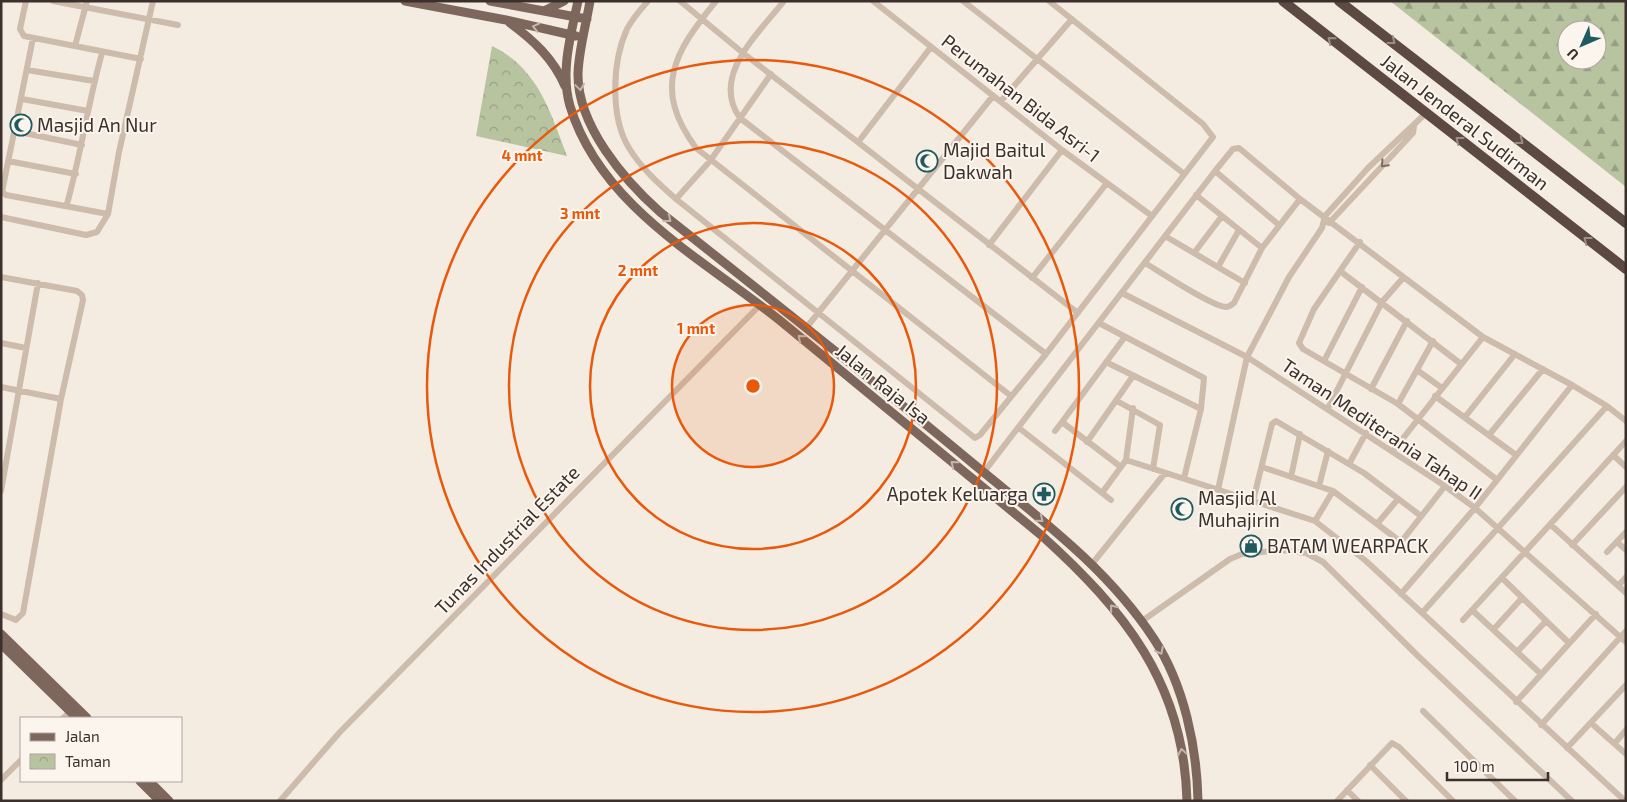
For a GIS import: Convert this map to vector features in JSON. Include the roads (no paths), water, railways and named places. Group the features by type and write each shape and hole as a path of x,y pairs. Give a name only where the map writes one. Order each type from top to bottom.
{"highway":[{"name":"Jalan Jenderal Sudirman","path":"1283,1 1626,270"},
{"name":"Jalan Jenderal Sudirman","path":"1339,1 1626,223"}],"main road":[{"path":"405,1 506,20 583,38"},
{"path":"490,1 587,20"},
{"path":"544,11 564,1"},
{"name":"Jalan Raja Isa","path":"578,1 566,68 570,105 585,142 621,192 657,226 760,305 1078,568 1132,632 1152,662 1168,700 1180,740 1187,801"},
{"name":"Jalan Raja Isa","path":"590,1 578,73 580,91 597,134 619,170 641,195 660,212 984,472 1092,564 1130,605 1163,656 1180,697 1198,766 1198,801"},
{"path":"506,20 532,39 542,50 560,74 567,90"},
{"path":"760,305 767,297"},
{"path":"1,634 86,717"},
{"path":"1,644 70,716"},
{"path":"1168,700 1180,697"},
{"path":"141,782 160,801"},
{"path":"150,782 169,801"}],"street":[{"path":"26,1 20,29 22,34 102,53 140,59"},
{"path":"53,1 86,5 178,25"},
{"path":"1,217 90,236 100,229 108,214 119,152 153,1"},
{"path":"648,1 632,21 620,50 616,90 618,114 623,135 629,148 660,185 676,200 973,438 980,435 1046,354 1183,173 1213,137 1210,130 1049,1"},
{"path":"680,1 743,54 859,141 1078,313"},
{"path":"716,1 701,20 676,62 671,90 673,105 679,123 696,148 710,162 1010,396"},
{"path":"784,1 743,54 729,86 732,104 740,118 1046,354"},
{"name":"Perumahan Bida Asri-1","path":"873,1 1062,150 1152,216"},
{"path":"963,1 1183,173"},
{"path":"75,46 86,5"},
{"path":"1001,101 1072,19"},
{"path":"33,38 22,99 1,187 4,193 67,204 108,214"},
{"path":"859,141 930,47"},
{"path":"67,204 76,174 94,82 102,53"},
{"path":"27,70 94,82"},
{"path":"676,200 710,162 772,74"},
{"path":"806,328 993,96"},
{"path":"22,99 88,111"},
{"path":"1322,228 1332,221 1351,200 1425,114"},
{"path":"1218,490 1248,357 1289,277 1322,228 1325,216 1344,194 1411,130"},
{"path":"15,131 82,145"},
{"path":"984,472 1214,171 1233,149 1239,148 1300,199 1360,242 1403,278 1483,337 1572,385 1607,406 1626,421"},
{"path":"989,245 1062,150"},
{"path":"8,161 76,174"},
{"path":"1214,171 1279,225"},
{"path":"1032,278 1107,183"},
{"path":"1344,194 1351,200"},
{"path":"1196,195 1262,248"},
{"path":"1145,262 1212,302 1225,307 1234,304 1262,248 1300,199"},
{"path":"1194,253 1222,216"},
{"path":"1218,267 1239,230"},
{"path":"1165,236 1245,283"},
{"path":"1360,242 1314,308 1300,340 1301,348 1398,404 1496,479"},
{"path":"1340,271 1462,364"},
{"path":"1,277 76,291 83,297 61,399 23,613 16,620 1,614"},
{"path":"1328,408 1382,302 1403,278"},
{"path":"1,491 38,283"},
{"path":"1324,362 1362,287"},
{"name":"Taman Mediterania Tahap II","path":"1122,293 1248,357 1445,486 1475,508 1623,639"},
{"name":"Tunas Industrial Estate","path":"280,801 340,732 760,305"},
{"path":"1371,389 1407,321"},
{"path":"1099,323 1124,338 1204,378 1200,409 1184,478"},
{"path":"1393,451 1483,337"},
{"path":"1054,431 1124,338"},
{"path":"1398,404 1432,341"},
{"path":"1,343 26,348"},
{"path":"1465,417 1515,354"},
{"path":"1106,362 1200,409"},
{"path":"1490,435 1543,369"},
{"path":"1416,370 1442,388"},
{"path":"1087,442 1133,376"},
{"path":"1401,594 1475,508 1572,385"},
{"path":"1,388 61,399"},
{"path":"1435,396 1516,455"},
{"path":"1117,401 1133,408 1160,427 1154,469"},
{"path":"1422,613 1607,406"},
{"path":"1102,493 1126,460 1133,408"},
{"path":"1253,501 1272,424 1280,421 1349,464 1421,516"},
{"path":"1062,422 1121,467"},
{"path":"1019,428 1111,500"},
{"path":"1349,464 1366,433"},
{"path":"1,434 10,436"},
{"path":"1291,477 1300,434"},
{"path":"1463,620 1626,441"},
{"path":"1319,486 1328,451"},
{"path":"1613,455 1626,467"},
{"path":"1126,460 1315,521 1366,561 1625,801"},
{"path":"1262,467 1334,491 1401,542 1445,486"},
{"path":"1092,564 1165,473"},
{"path":"1572,545 1626,487"},
{"path":"1315,521 1334,491"},
{"path":"1378,524 1398,499"},
{"path":"1551,525 1626,593"},
{"path":"1607,552 1626,532"},
{"path":"1617,542 1626,550"},
{"path":"1142,621 1230,559 1242,554 1282,550 1312,555 1336,573 1417,655 1572,801"},
{"path":"1618,586 1626,577"},
{"path":"1502,578 1568,642"},
{"path":"1494,630 1522,598"},
{"path":"1472,610 1541,674"},
{"path":"1516,702 1568,642 1596,614"},
{"path":"1517,652 1546,621"},
{"path":"1541,725 1623,639 1626,631"},
{"path":"1568,748 1625,688"},
{"path":"1423,711 1516,801"},
{"path":"1591,723 1626,754"},
{"path":"1614,743 1626,730"},
{"path":"1336,801 1390,744 1394,743 1453,801"},
{"path":"1,780 20,761"},
{"path":"1370,765 1406,801"},
{"path":"1347,790 1358,801"}],"place":[{"name":"Masjid An Nur","path":"21,125"},
{"name":"Majid Baitul Dakwah","path":"927,161"},
{"name":"Apotek Keluarga","path":"1044,494"},
{"name":"Masjid Al Muhajirin","path":"1182,509"},
{"name":"BATAM WEARPACK","path":"1251,546"}]}
